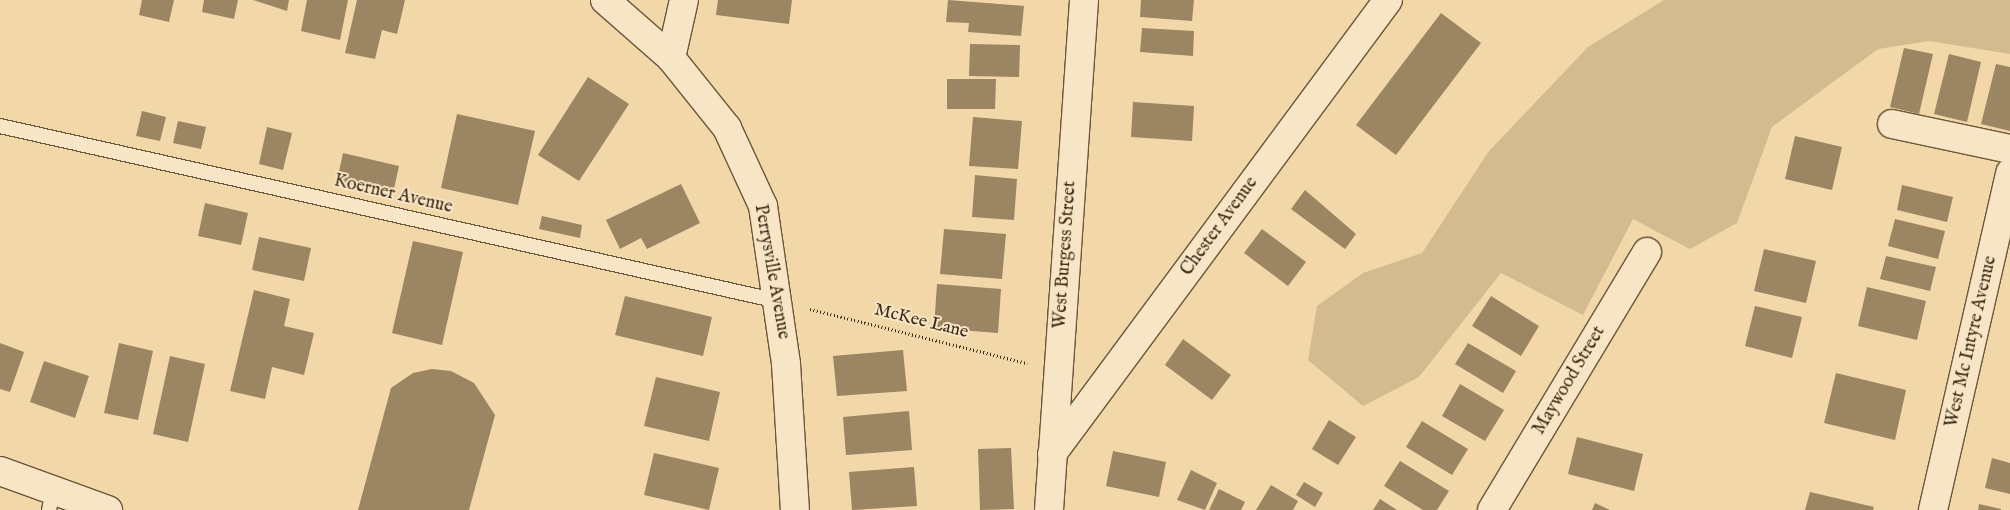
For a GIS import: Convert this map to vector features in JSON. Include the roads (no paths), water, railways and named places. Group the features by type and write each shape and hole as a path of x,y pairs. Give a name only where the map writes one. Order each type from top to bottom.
{"street":[{"name":"Perrysville Avenue","path":"605,0 671,58 727,128 763,206 778,301 795,510"},
{"path":"671,58 684,0"},
{"name":"West Burgess Street","path":"1049,510 1084,0"},
{"name":"Chester Avenue","path":"1052,454 1388,0"},
{"path":"1892,124 2010,149"},
{"name":"West Mc Intyre Avenue","path":"1933,510 2010,173"},
{"name":"Maywood Street","path":"1492,510 1647,252"},
{"path":"0,471 51,500 108,510"}],"lane":[{"name":"Koerner Avenue","path":"0,126 778,301"}]}
